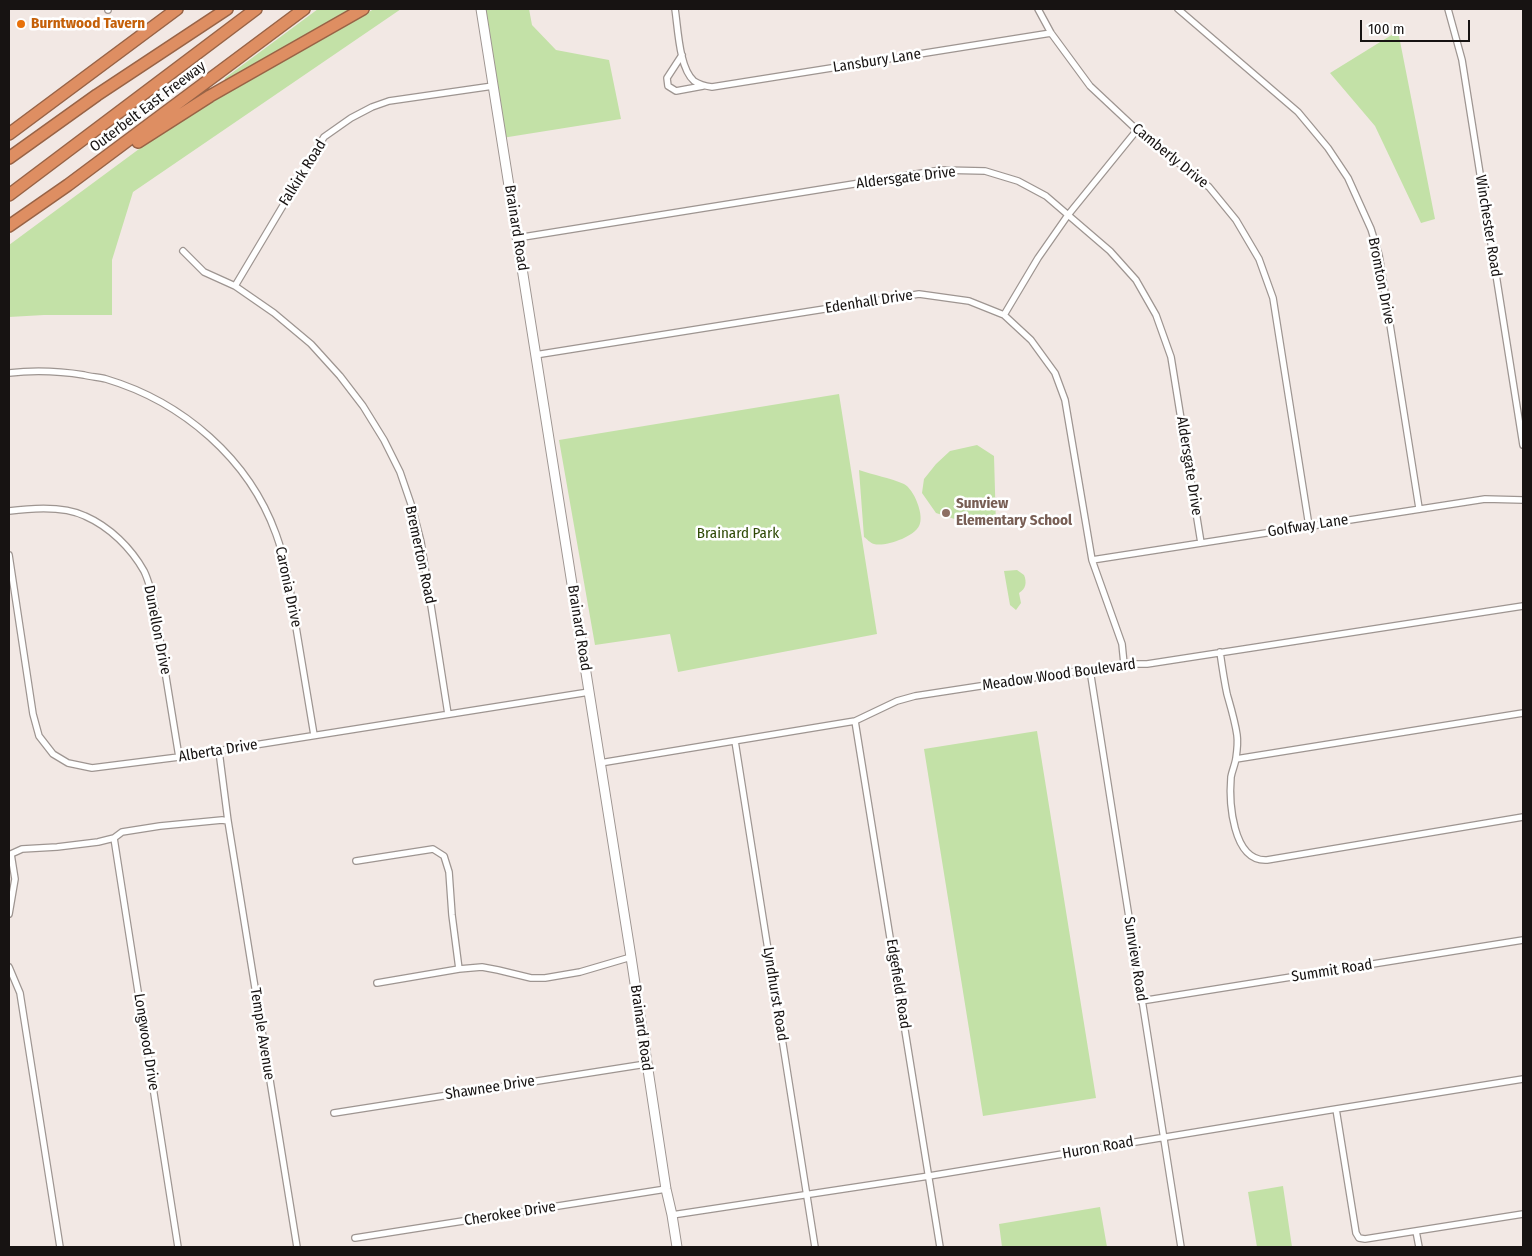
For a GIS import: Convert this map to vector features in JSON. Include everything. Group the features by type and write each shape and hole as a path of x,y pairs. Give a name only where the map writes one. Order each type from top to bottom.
{"highway":[{"path":"72,86 163,9"},
{"path":"9,134 177,9"},
{"path":"9,160 97,95 227,9"},
{"path":"9,195 256,9"},
{"name":"Outerbelt East Freeway","path":"9,226 68,186 304,9"},
{"path":"68,186 210,96 363,9"}],"main road":[{"name":"Brainard Road","path":"481,9 631,957 646,1064 677,1247"}],"street":[{"path":"675,9 682,55 688,73 703,86"},
{"name":"Camberly Drive","path":"1038,9 1051,33 1090,86 1137,130 1209,188 1236,220 1260,258 1273,298 1309,526"},
{"name":"Bromton Drive","path":"1178,9 1298,112 1328,148 1348,178 1371,229 1379,255 1419,508"},
{"name":"Winchester Road","path":"1448,9 1462,60 1523,445"},
{"name":"Lansbury Lane","path":"682,55 669,74 667,82 668,86 676,91 703,86 712,87 1051,33"},
{"path":"692,88 694,80"},
{"name":"Falkirk Road","path":"235,286 324,137 351,118 372,107 390,102 493,86"},
{"path":"1004,315 1038,258 1068,215 1137,130"},
{"name":"Aldersgate Drive","path":"517,238 941,170 985,170 1018,181 1046,196 1110,251 1136,280 1156,315 1171,357 1201,543"},
{"name":"Bremerton Road","path":"183,251 204,272 235,286 274,313 311,344 340,376 363,406 384,440 400,472 421,542 448,714"},
{"name":"Edenhall Drive","path":"536,355 919,294 969,301 1004,315 1031,340 1055,373 1066,400 1092,560 1122,644 1124,664"},
{"name":"Caronia Drive","path":"9,372 65,372 105,379 139,391 176,411 203,430 226,452 247,479 264,506 276,534 286,566 314,735"},
{"name":"Golfway Lane","path":"1092,560 1419,508 1486,499 1523,500"},
{"name":"Dunellon Drive","path":"9,511 32,508 61,510 84,515 108,529 128,548 144,572 153,596 179,757"},
{"name":"Alberta Drive","path":"9,555 33,714 40,736 53,754 68,763 92,768 179,757 589,692"},
{"name":"Meadow Wood Boulevard","path":"600,763 855,722 897,701 915,696 1124,664 1147,664 1523,606"},
{"path":"1220,652 1237,738 1236,760 1231,774 1230,794 1235,827 1242,846 1255,858 1267,860 1523,818"},
{"name":"Sunview Road","path":"1090,670 1181,1247"},
{"path":"1236,760 1523,713"},
{"name":"Edgefield Road","path":"855,722 940,1247"},
{"name":"Lyndhurst Road","path":"735,741 814,1247"},
{"name":"Temple Avenue","path":"219,751 228,821 297,1247"},
{"path":"9,914 15,879 11,854 22,849 98,842 114,838 122,832 160,826 228,821"},
{"name":"Longwood Drive","path":"114,838 178,1247"},
{"path":"356,861 433,849 444,856 449,872 459,969"},
{"name":"Summit Road","path":"1142,1001 1523,940"},
{"path":"377,984 459,969 482,967 531,978 545,978 580,972 631,957"},
{"path":"9,966 20,993 60,1247"},
{"name":"Shawnee Drive","path":"334,1113 646,1064"},
{"name":"Huron Road","path":"672,1215 929,1176 1336,1108 1523,1079"},
{"path":"1336,1108 1356,1233 1359,1238 1365,1239 1523,1214"},
{"name":"Cherokee Drive","path":"355,1238 666,1189"},
{"path":"1416,1231 1419,1247"}],"green space":[{"path":"318,9 354,9 228,81 224,81 225,78"},
{"path":"374,9 401,9 133,192 112,260 112,315 9,317 9,245 158,135 274,65"},
{"path":"481,9 529,9 532,25 556,50 609,60 621,119 502,138"},
{"path":"1398,31 1435,219 1421,223 1375,126 1330,73"},
{"name":"Brainard Park","path":"839,394 877,634 678,672 670,634 595,645 559,440"},
{"path":"977,445 994,456 996,526 973,525 936,513 922,493 924,479 950,451"},
{"path":"859,470 893,480 908,487 915,497 920,510 920,522 916,530 899,540 879,545 870,542 864,537"},
{"path":"1017,570 1024,575 1026,583 1019,593 1021,603 1016,610 1010,605 1004,571"},
{"path":"1037,731 1096,1098 983,1116 924,749"},
{"path":"1283,1186 1292,1247 1257,1247 1248,1192"},
{"path":"1100,1207 1107,1247 1002,1247 999,1224"}],"place":[{"name":"Burntwood Tavern","path":"21,24"},
{"name":"Sunview Elementary School","path":"946,513"}]}
